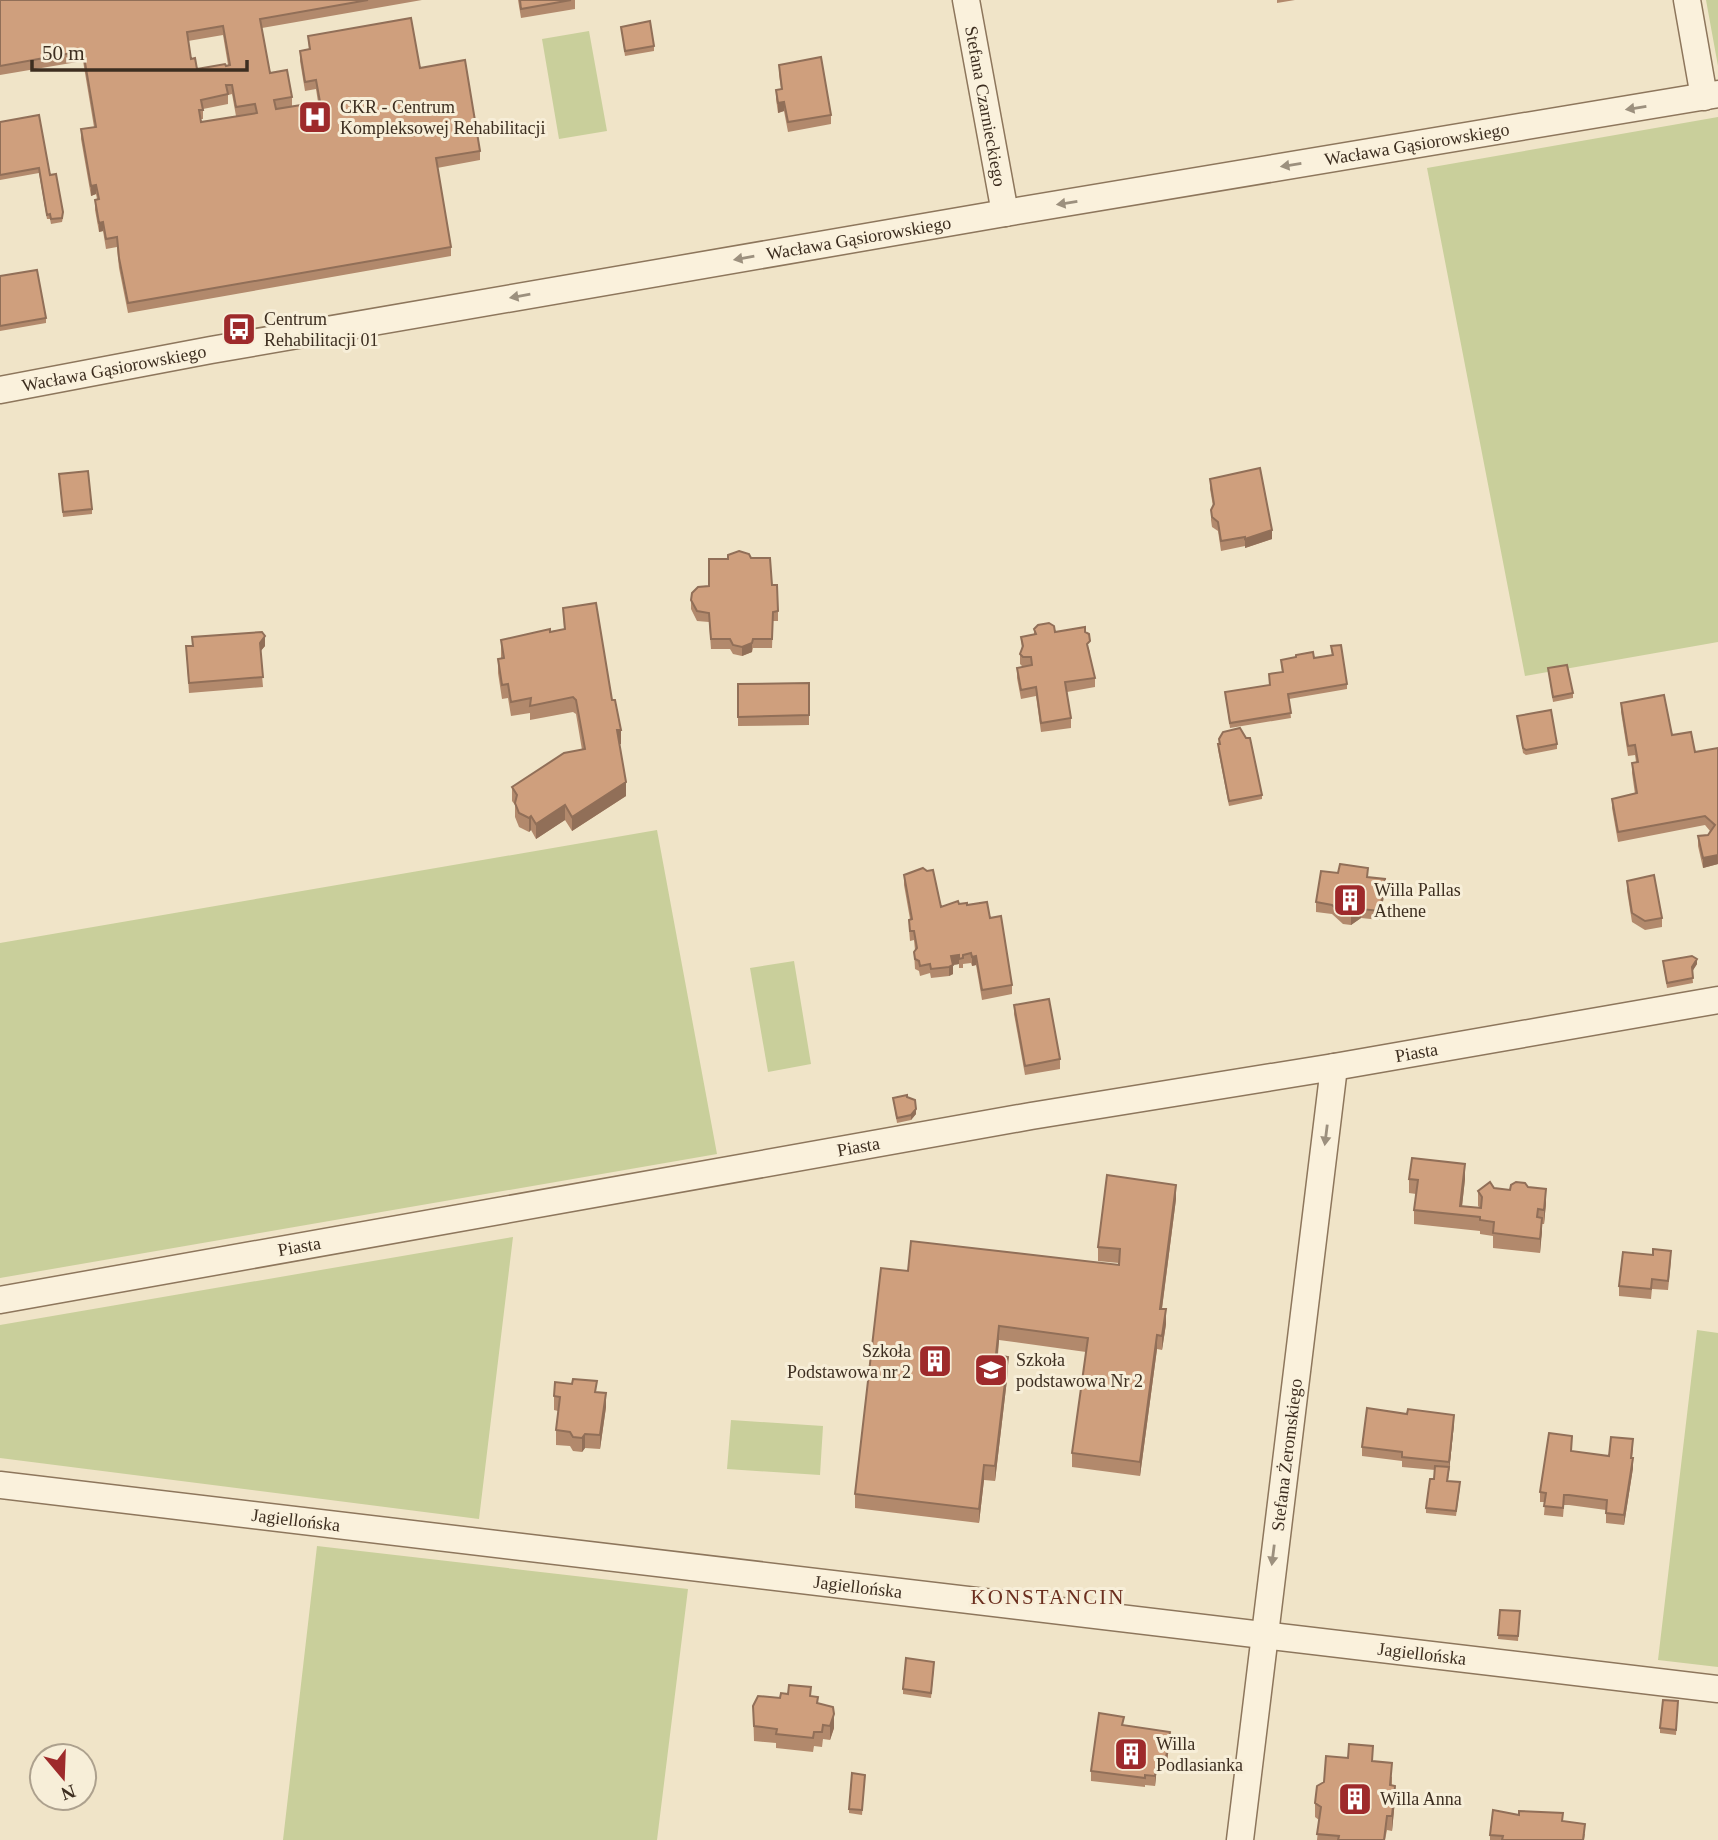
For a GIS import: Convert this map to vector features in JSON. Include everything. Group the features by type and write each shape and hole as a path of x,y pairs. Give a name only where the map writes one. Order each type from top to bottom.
{"street":[{"name":"Stefana Czarnieckiego","path":"966,0 1005,213"},
{"path":"1687,0 1711,96"},
{"name":"Wacława Gąsiorowskiego","path":"0,390 211,350 1005,213 1711,96"},
{"name":"Piasta","path":"0,1300 1003,1121 1718,1000"},
{"name":"Stefana Żeromskiego","path":"1240,1840 1334,1067"},
{"name":"Jagiellońska","path":"0,1485 1718,1689"}],"green space":[{"path":"1706,0 1718,0 1718,66"},
{"path":"589,31 607,131 559,139 542,39"},
{"path":"1718,117 1718,642 1525,676 1427,168"},
{"path":"657,830 717,1154 0,1278 0,943"},
{"path":"794,961 811,1064 768,1072 750,968"},
{"path":"513,1237 479,1519 0,1458 0,1325"},
{"path":"1697,1330 1718,1333 1718,1667 1658,1660"},
{"path":"731,1420 823,1426 820,1475 727,1469"},
{"path":"317,1546 688,1589 657,1840 283,1840"}],"building":[{"path":"0,0 368,0 260,19 270,73 287,70 292,97 274,100 276,109 320,102 316,80 305,82 300,51 310,49 308,36 411,18 420,68 465,60 480,151 436,158 451,247 128,303 117,237 106,239 103,222 99,223 95,200 99,199 96,185 91,186 81,129 96,127 83,51 0,66","holes":["223,26 230,65 197,69 195,58 191,59 187,32","226,85 232,85 236,107 255,104 257,113 201,122 201,100 228,94"]},
{"path":"520,0 571,0 521,9"},
{"path":"650,21 654,46 625,51 621,27"},
{"path":"821,57 831,115 788,122 784,102 778,103 776,90 782,89 779,65"},
{"path":"39,115 50,175 56,174 62,218 51,219 50,214 47,215 39,168 0,175 0,122"},
{"path":"37,270 46,318 0,326 0,276"},
{"path":"1260,468 1272,530 1245,539 1221,541 1218,522 1212,517 1214,504 1210,479"},
{"path":"88,471 92,509 63,512 59,474"},
{"path":"739,551 749,554 751,558 770,558 772,585 777,585 778,611 773,612 772,639 753,639 752,643 742,647 733,645 730,639 711,639 709,613 697,611 691,600 692,593 698,587 709,586 709,559 728,559 728,555"},
{"path":"596,603 612,700 615,700 621,730 617,730 626,782 572,817 565,805 536,824 531,816 529,818 519,813 515,803 517,795 512,787 564,753 585,749 576,700 573,697 530,706 531,698 511,702 508,684 502,685 498,659 504,658 501,640 550,629 550,632 565,629 563,608"},
{"path":"1049,623 1054,626 1055,632 1085,627 1085,632 1089,634 1090,641 1087,644 1095,678 1065,682 1071,718 1041,723 1036,687 1021,690 1017,668 1032,665 1031,657 1023,657 1020,654 1023,646 1021,637 1036,634 1034,629 1038,625"},
{"path":"262,632 265,636 260,643 263,677 189,683 186,646 193,646 192,637"},
{"path":"1341,645 1347,684 1288,694 1291,713 1230,723 1225,692 1270,685 1269,674 1283,672 1281,660 1313,652 1314,658 1333,655 1331,646"},
{"path":"1567,665 1573,693 1553,697 1548,668"},
{"path":"809,683 809,715 738,717 738,684"},
{"path":"1664,695 1672,735 1691,732 1695,752 1718,748 1718,855 1703,858 1698,836 1708,835 1715,825 1705,816 1618,832 1612,799 1637,793 1632,763 1638,762 1635,745 1628,746 1621,703"},
{"path":"1551,710 1557,744 1526,750 1523,748 1517,716"},
{"path":"1240,728 1246,738 1250,738 1262,795 1229,801 1218,744 1223,732"},
{"name":"Willa Pallas Athene","path":"1340,864 1368,868 1367,877 1385,879 1380,911 1361,909 1351,915 1343,915 1332,905 1316,902 1321,871 1338,873"},
{"path":"923,868 927,871 933,870 941,907 958,901 959,904 967,905 987,902 990,918 1001,916 1012,985 982,990 976,956 972,957 971,953 959,959 959,955 951,956 953,965 949,967 931,969 930,964 920,966 915,959 914,952 917,948 914,931 910,931 909,920 912,919 904,875"},
{"path":"1654,875 1662,918 1645,921 1632,913 1627,881"},
{"path":"1692,956 1697,959 1692,967 1693,978 1667,983 1663,961"},
{"path":"1049,999 1060,1059 1025,1066 1014,1005"},
{"path":"907,1095 915,1100 916,1109 911,1115 897,1118 893,1098"},
{"path":"1412,1158 1465,1164 1460,1206 1481,1208 1482,1197 1478,1191 1490,1182 1494,1188 1510,1190 1511,1185 1516,1182 1525,1183 1528,1187 1546,1189 1544,1210 1538,1209 1537,1217 1542,1218 1540,1239 1493,1233 1494,1222 1480,1220 1480,1217 1414,1210 1418,1180 1409,1179"},
{"name":"Szkoła Podstawowa nr 2","path":"1107,1175 1176,1185 1160,1309 1166,1309 1162,1336 1157,1335 1140,1462 1072,1453 1088,1338 999,1326 996,1355 1008,1357 995,1466 984,1465 979,1509 855,1494 881,1268 908,1271 911,1241 1119,1265 1120,1249 1098,1247"},
{"path":"1653,1249 1671,1251 1668,1281 1652,1279 1651,1289 1619,1286 1623,1252 1653,1255"},
{"path":"573,1379 597,1381 595,1392 606,1393 600,1435 585,1434 582,1438 573,1437 570,1432 556,1430 560,1397 554,1396 555,1382 572,1384"},
{"path":"1367,1408 1407,1414 1408,1409 1454,1415 1449,1462 1402,1457 1402,1452 1362,1447"},
{"path":"1549,1433 1572,1436 1571,1451 1609,1456 1611,1437 1633,1439 1633,1458 1624,1515 1606,1513 1607,1500 1569,1495 1564,1495 1563,1508 1544,1506 1546,1493 1540,1492"},
{"path":"1435,1466 1449,1467 1447,1481 1460,1482 1456,1511 1426,1508 1430,1479 1434,1479"},
{"path":"1500,1610 1520,1611 1518,1636 1498,1635"},
{"path":"906,1658 934,1662 931,1693 903,1689"},
{"path":"789,1685 811,1687 810,1696 818,1697 817,1703 833,1707 830,1726 823,1725 822,1732 814,1732 813,1738 776,1734 777,1729 754,1726 753,1706 758,1696 780,1698 781,1693 788,1694"},
{"path":"1663,1700 1678,1701 1676,1730 1660,1728"},
{"name":"Willa Podlasianka","path":"1099,1713 1124,1717 1122,1725 1170,1732 1166,1758 1157,1757 1155,1776 1145,1775 1145,1778 1091,1771"},
{"name":"Willa Anna","path":"1349,1744 1373,1746 1372,1761 1392,1763 1390,1785 1395,1786 1392,1816 1387,1816 1384,1840 1338,1840 1339,1836 1317,1834 1321,1807 1315,1803 1317,1786 1324,1782 1326,1756 1348,1758"},
{"path":"852,1773 865,1775 862,1810 849,1809"},
{"path":"1493,1810 1519,1815 1519,1811 1563,1813 1562,1821 1585,1824 1583,1840 1502,1840 1503,1836 1490,1835"}],"place":[{"name":"CKR - Centrum Kompleksowej Rehabilitacji","path":"315,117"},
{"name":"Centrum Rehabilitacji 01","path":"239,329"},
{"name":"Willa Pallas Athene","path":"1350,900"},
{"name":"Szkoła Podstawowa nr 2","path":"935,1361"},
{"name":"Szkoła podstawowa Nr 2","path":"991,1370"},
{"name":"Willa Podlasianka","path":"1131,1754"},
{"name":"Willa Anna","path":"1355,1799"}],"district":[{"name":"KONSTANCIN","path":"1048,1597"}]}
